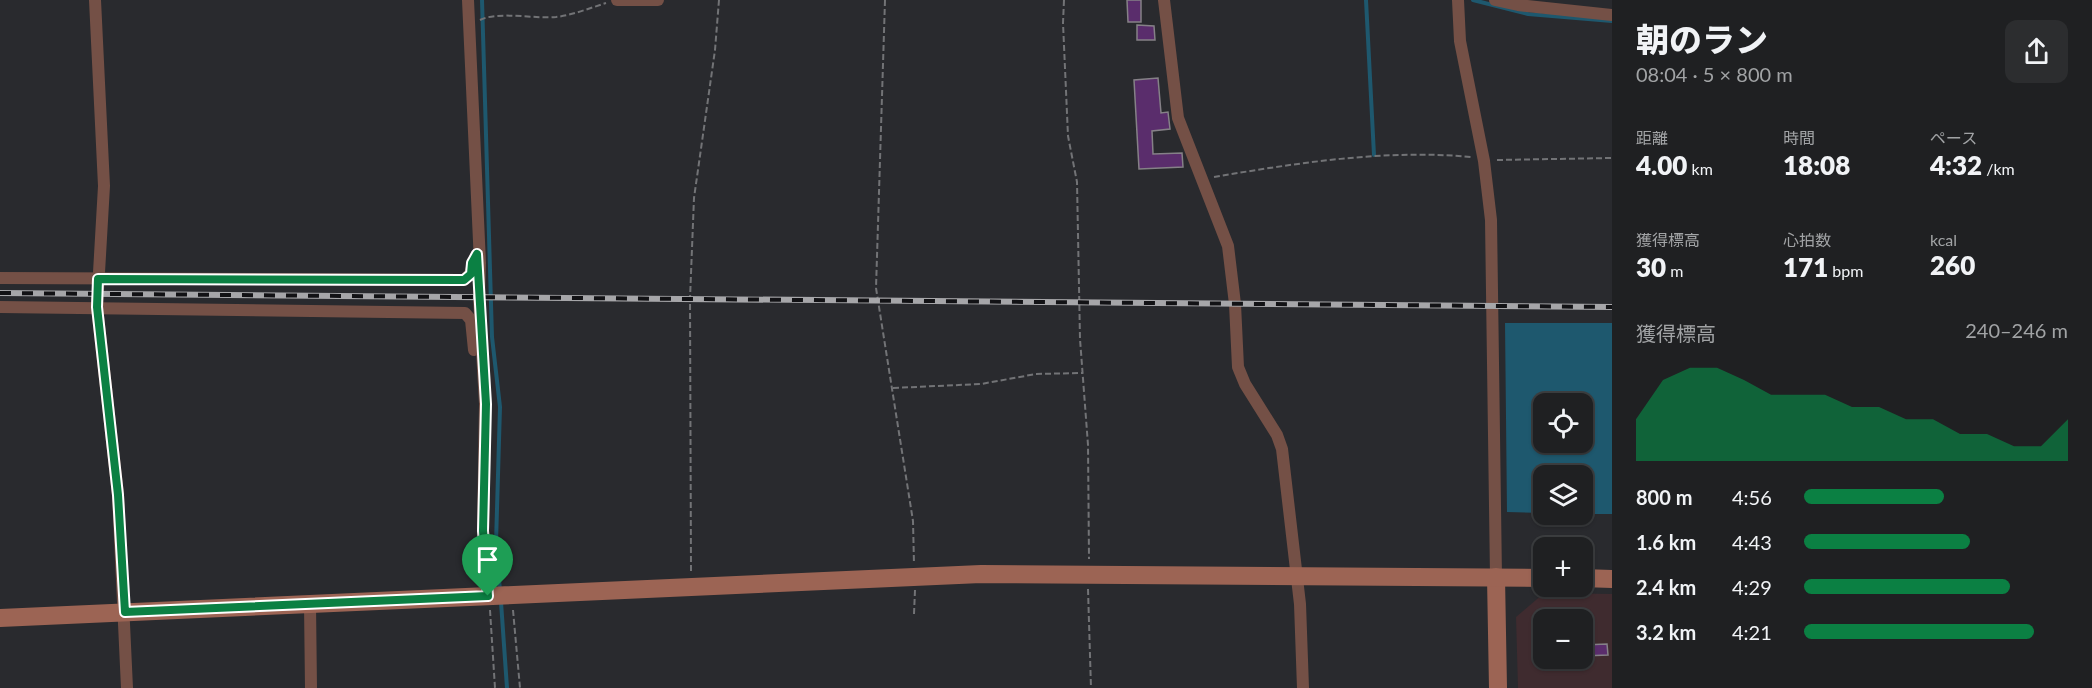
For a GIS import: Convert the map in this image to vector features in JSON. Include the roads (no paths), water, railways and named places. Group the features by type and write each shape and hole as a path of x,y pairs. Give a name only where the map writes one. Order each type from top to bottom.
{"street":[{"path":"95,0 104,186 97,307 118,495 128,688"},
{"path":"468,0 484,380 483,531 489,596"},
{"path":"613,1 658,0"},
{"path":"1164,0 1178,118 1228,246 1235,304 1238,367 1245,384 1278,435 1282,449 1298,576 1303,688"},
{"path":"1458,0 1460,41 1484,161 1491,220 1498,688"},
{"path":"1495,0 1518,5 1612,15"},
{"path":"0,279 464,280 471,274 472,263 477,254"},
{"path":"0,307 465,313 471,320 474,353 484,380"},
{"path":"0,618 915,576 1088,574 1533,578"},
{"path":"1593,578 1612,579"},
{"path":"310,604 311,688"}],"water":[{"path":"1505,323 1612,323 1612,514 1593,514 1593,465 1533,465 1533,513 1507,512"}],"waterway":[{"path":"482,0 492,337 500,407 496,543 500,591"},
{"path":"1366,0 1374,155"},
{"path":"1473,0 1528,14 1612,21"},
{"path":"501,602 507,688"}],"railway":[{"path":"0,293 1612,307"}]}
